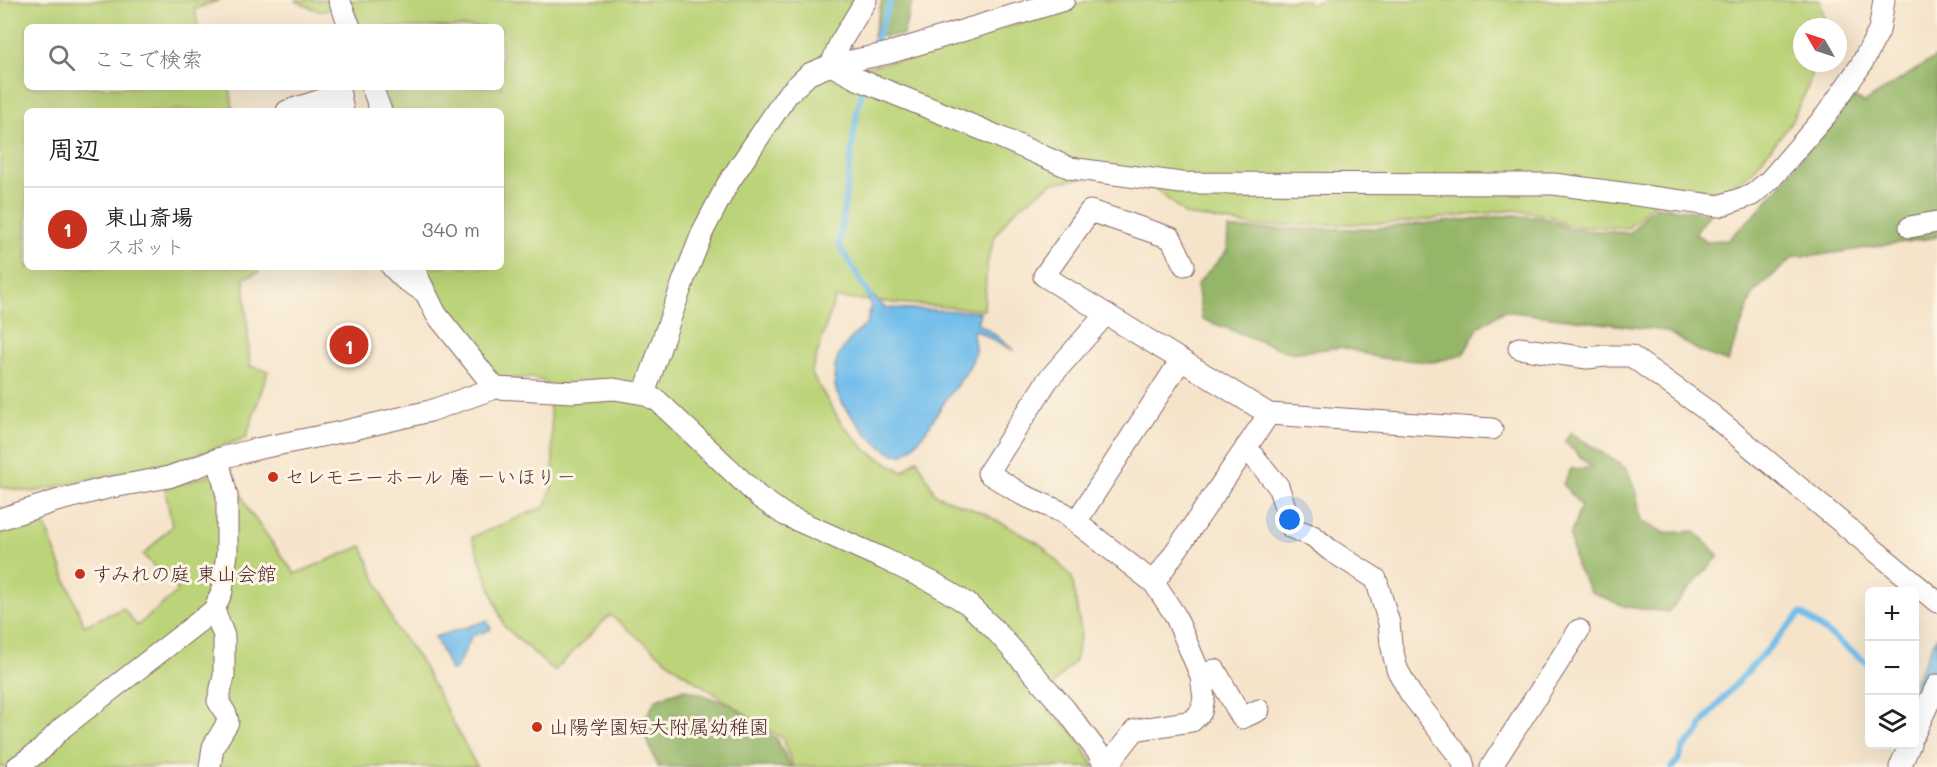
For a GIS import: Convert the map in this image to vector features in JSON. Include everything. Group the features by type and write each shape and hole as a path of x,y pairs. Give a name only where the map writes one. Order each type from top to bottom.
{"street":[{"path":"339,0 349,24"},
{"path":"831,64 840,43 866,0"},
{"path":"644,394 703,231 727,185 787,95 808,74 831,64 889,53 1064,0"},
{"path":"831,64 855,78 1070,168 1182,183 1554,184 1719,206 1752,195 1770,180 1826,114 1860,65 1879,31 1884,0"},
{"path":"373,90 380,108"},
{"path":"296,108 340,94 342,108"},
{"path":"1184,265 1171,238 1090,211 1044,276 1269,414 1492,429"},
{"path":"1911,227 1937,222"},
{"path":"395,270 404,279 426,293"},
{"path":"414,270 436,314 495,388"},
{"path":"0,519 66,498 169,477 218,459 430,411 495,388 573,392 614,389 644,394 658,401 759,497 785,515 914,573 968,604 996,631 1065,709 1105,762 1114,757 1135,730 1192,721 1201,712 1204,698 1201,676 1175,615 1154,583 1064,513 1023,495 988,473 1047,381 1106,314"},
{"path":"1520,348 1587,358 1631,356 1705,409 1937,602"},
{"path":"1076,522 1181,360"},
{"path":"1154,583 1269,414"},
{"path":"1246,447 1278,486 1292,528 1313,536 1330,550 1376,579 1389,623 1390,644 1397,669 1410,693 1459,758 1486,767"},
{"path":"17,767 40,750 62,728 214,609 222,591 227,554 227,496 218,459"},
{"path":"210,767 213,747 228,722 218,701 224,676 224,636 214,609"},
{"path":"1491,767 1579,630"},
{"path":"1201,676 1215,670 1242,718 1258,710"},
{"path":"1919,724 1937,686"},
{"path":"1899,767 1908,749"}],"green space":[{"path":"0,0 220,0 195,9 198,24 24,24 24,90 230,90 233,108 24,108 24,270 259,270 259,272 244,278 250,366 268,371 246,438 173,462 33,492 0,487"},
{"path":"294,0 855,0 840,29 865,67 919,56 1090,0 1308,0 1310,5 1321,0 1820,0 1824,18 1793,18 1793,72 1812,72 1808,87 1790,124 1752,172 1727,190 1669,189 1628,228 1567,226 1549,216 1515,210 1395,223 1256,226 1186,215 1134,170 1052,183 1013,212 996,234 987,263 984,310 835,298 811,373 841,423 867,451 903,472 917,459 936,495 985,514 1040,544 1072,577 1081,632 1075,661 1038,700 1075,734 1095,767 793,767 782,738 680,671 610,615 554,671 504,626 472,537 546,506 554,480 551,417 546,382 533,378 500,379 452,323 424,270 504,270 504,108 391,108 385,90 504,90 504,24 359,24 351,2 321,12"},
{"path":"882,0 916,0 911,5 903,35 873,37"},
{"path":"1937,56 1937,237 1814,256 1795,256 1753,293 1728,362 1701,352 1666,331 1504,311 1479,326 1463,355 1433,362 1380,358 1341,347 1291,353 1202,319 1197,284 1227,251 1228,229 1369,229 1515,215 1548,219 1568,229 1630,233 1655,206 1710,213 1695,234 1707,241 1728,240 1785,180 1848,94 1864,103"},
{"path":"1570,432 1627,469 1636,492 1641,521 1665,533 1694,531 1719,556 1668,612 1626,607 1591,592 1576,566 1570,536 1581,506 1563,484 1571,469 1592,468 1565,442"},
{"path":"230,470 249,511 295,574 362,546 395,627 420,660 477,767 0,767 0,531 43,520 84,626 123,608 137,626 178,591 143,555 172,526 165,488"},
{"path":"685,689 730,704 776,738 791,767 658,767 641,726 656,699"}],"water":[{"path":"869,292 885,308 980,312 977,324 990,331 1015,351 975,330 973,332 974,356 967,370 920,439 902,454 884,448 874,440 854,419 839,398 835,388 835,369 843,348 867,324 871,305 866,294"},
{"path":"487,621 491,629 472,636 456,669 451,671 435,637"},
{"path":"1937,636 1937,674 1919,708 1919,673"}],"waterway":[{"path":"873,48 891,0"},
{"path":"863,87 857,112 839,245 870,296"},
{"path":"1672,767 1679,759 1683,748 1699,732 1703,723 1725,696 1801,613 1865,661"}],"place":[{"name":"東山斎場","path":"349,345"},
{"name":"セレモニーホール 庵 －いほり－","path":"273,477"},
{"name":"すみれの庭 東山会館","path":"80,574"},
{"name":"山陽学園短大附属幼稚園","path":"537,727"}]}
